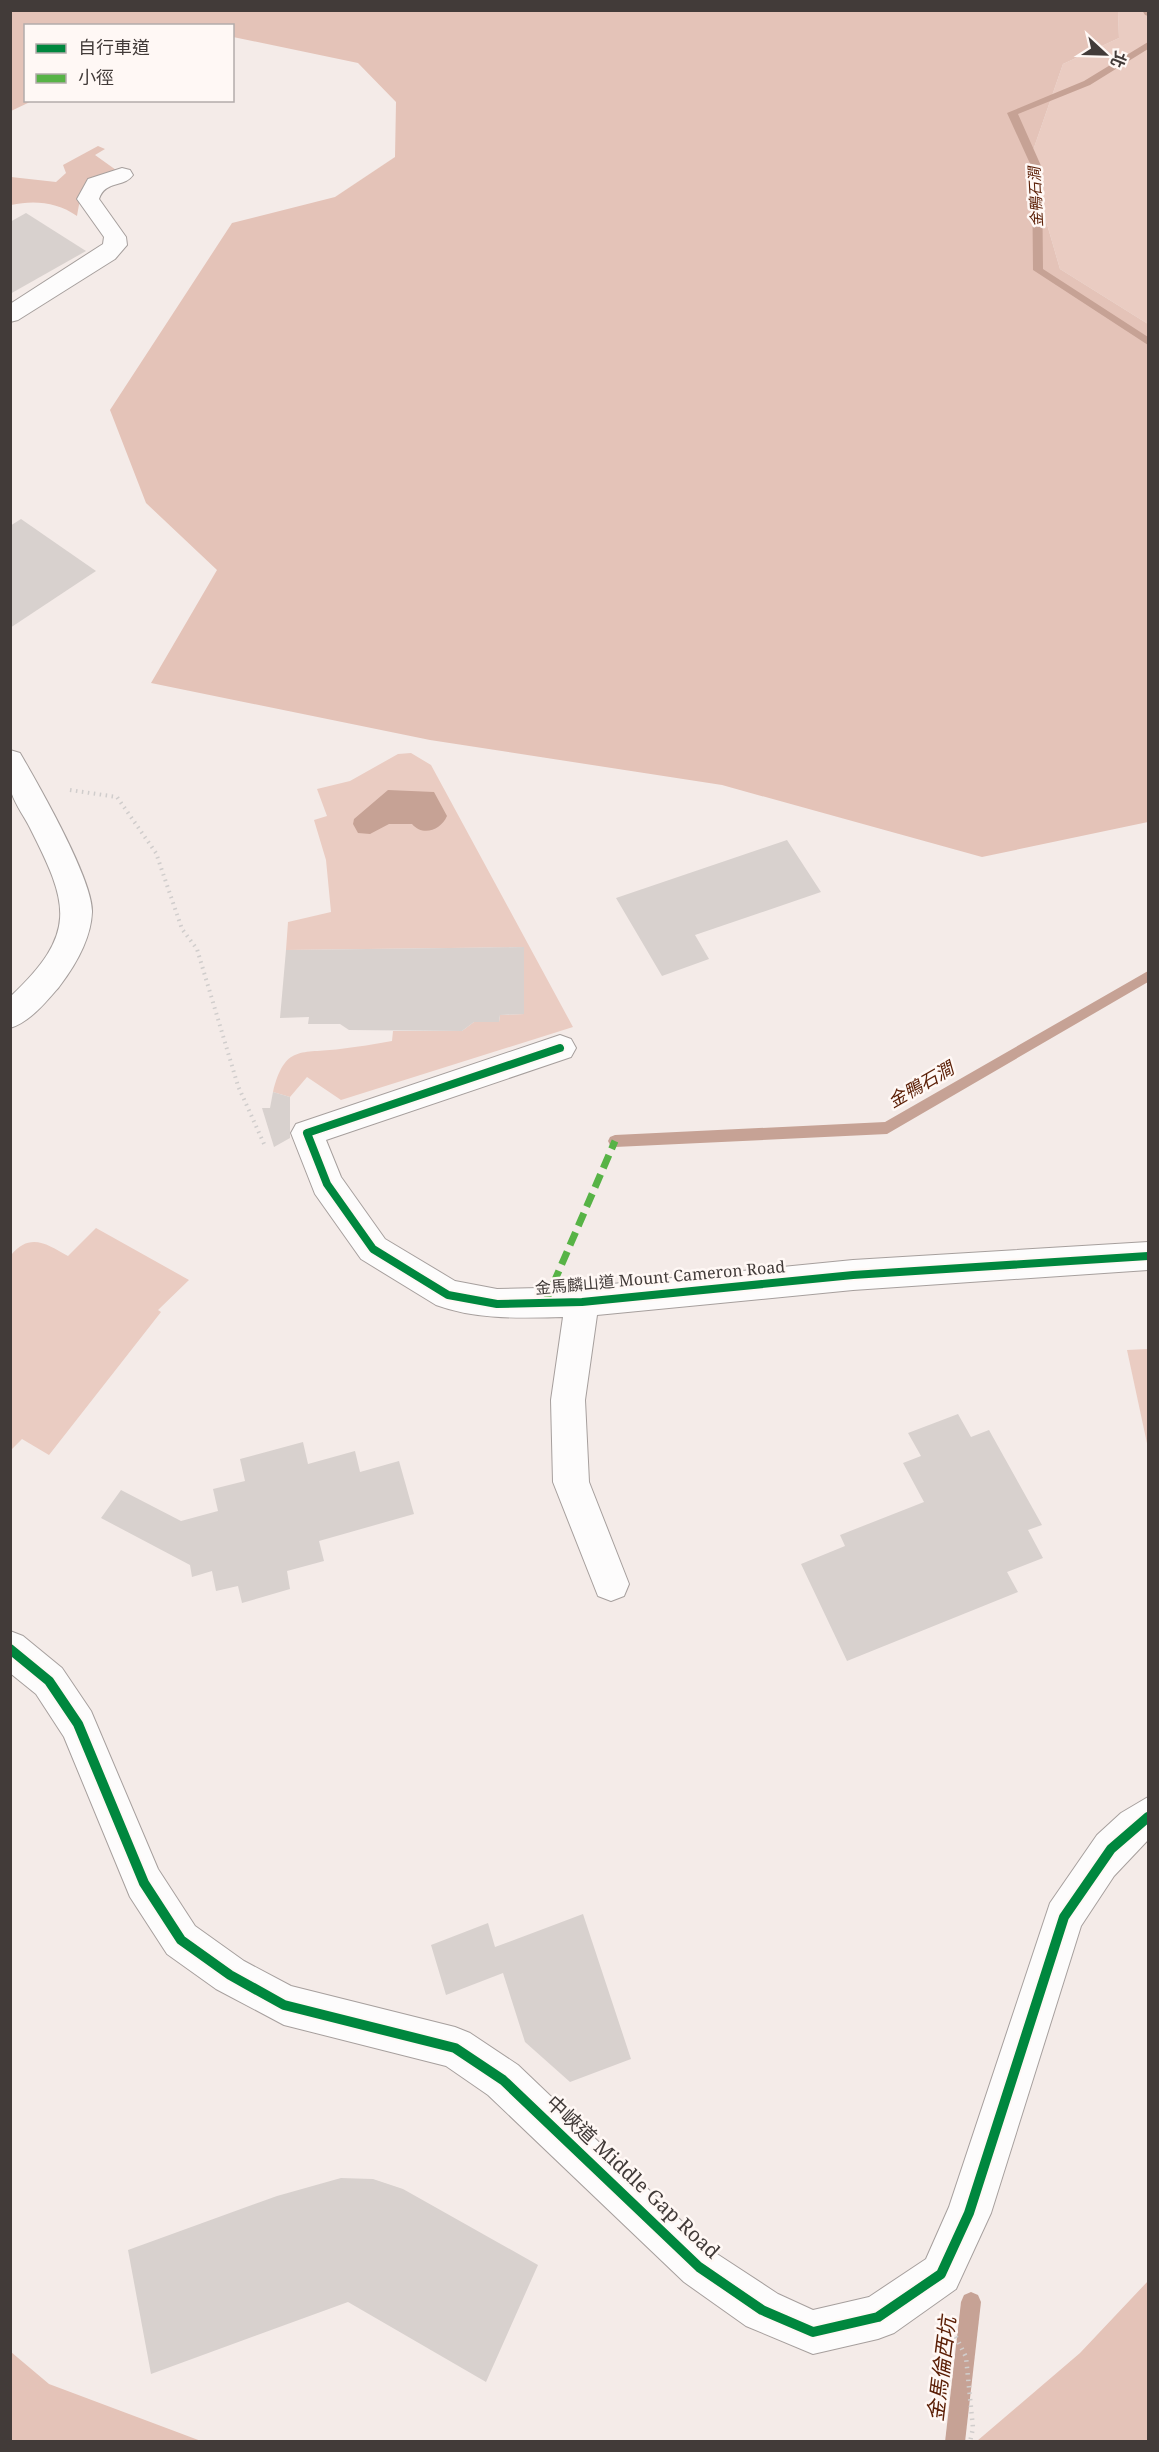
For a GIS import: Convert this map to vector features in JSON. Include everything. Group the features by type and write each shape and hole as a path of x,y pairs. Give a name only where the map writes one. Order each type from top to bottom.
{"street":[{"path":"10,315 107,254 115,245 115,237 88,199 90,188 99,180 122,175"},
{"path":"10,1016 54,972 70,942 77,909 70,882 16,771"},
{"name":"金馬麟山道 Mount Cameron Road","path":"560,1048 307,1133 327,1184 373,1249 448,1295 497,1304 582,1302 853,1275 1149,1256"},
{"path":"582,1302 568,1400 571,1482 611,1584"},
{"name":"中峽道 Middle Gap Road","path":"10,1649 49,1681 78,1724 144,1882 181,1940 230,1975 284,2005 455,2048 503,2080 699,2267 762,2310 813,2332 878,2317 941,2274 969,2213 1064,1917 1090,1874 1128,1830 1149,1817"}],"path":[{"path":"16,771 117,797 156,853 182,929 197,949 238,1086 268,1154"},
{"path":"928,2282 966,2357 973,2428 970,2442"}],"shaded area":[{"path":"11,10 1118,11 1119,38 1063,64 1029,162 1060,269 1148,324 1148,822 982,857 722,785 430,740 151,683 217,570 146,503 110,410 232,223 335,197 395,157 396,102 358,63 234,37 234,24 24,24 24,102 30,102 11,111"},
{"path":"1118,11 1148,11 1148,324 1060,269 1029,162 1063,64 1119,38"},
{"path":"98,146 105,149 95,155 116,170 97,177 87,185 81,196 77,216 45,203 11,205 11,177 56,182 66,173 63,165"},
{"path":"411,753 431,765 573,1027 341,1100 307,1077 290,1097 273,1092 283,1066 296,1054 392,1041 393,1031 462,1031 474,1022 499,1022 500,1015 524,1014 524,947 286,950 288,922 331,912 326,860 314,820 327,816 317,789 350,781 398,754"},
{"path":"388,790 434,792 447,816 441,825 426,831 412,824 389,824 370,834 358,833 353,824 354,819"},
{"path":"96,1228 189,1280 158,1310 161,1312 49,1455 22,1439 11,1450 11,1255 25,1244 39,1242 68,1256"},
{"path":"1148,1349 1148,1448 1127,1350"},
{"path":"1148,2281 1148,2441 977,2441 1080,2353"},
{"path":"11,2352 49,2384 201,2441 11,2441"}],"building":[{"path":"26,213 86,251 10,294 10,222"},
{"path":"21,519 96,571 10,628 10,526"},
{"path":"787,840 821,892 695,935 709,959 662,976 616,898"},
{"path":"524,947 524,1014 500,1015 499,1022 474,1022 462,1031 349,1030 340,1024 308,1024 309,1017 280,1018 286,950"},
{"path":"273,1092 290,1097 290,1138 274,1147 262,1108 270,1108"},
{"path":"958,1414 971,1437 989,1430 1042,1525 1028,1530 1043,1558 1007,1572 1018,1592 847,1661 801,1564 845,1546 840,1535 924,1502 903,1463 921,1456 908,1433"},
{"path":"303,1442 308,1464 355,1451 360,1472 399,1461 414,1514 319,1541 324,1561 287,1571 290,1589 242,1603 238,1586 216,1591 212,1571 192,1577 190,1565 101,1518 121,1490 181,1521 218,1511 213,1489 245,1481 240,1459"},
{"path":"583,1914 631,2059 570,2082 525,2042 503,1973 446,1995 431,1945 488,1923 495,1947"},
{"path":"341,2178 373,2179 403,2189 538,2265 486,2382 348,2302 151,2374 128,2250 277,2196"}],"waterway":[{"name":"金鴨石澗","path":"1148,45 1087,83 1012,113 1037,168 1038,270 1148,342"},
{"name":"金鴨石澗","path":"615,1141 887,1128 1148,976"},
{"name":"金馬倫西坑","path":"955,2442 971,2302"}],"marked path":[{"path":"545,1303 615,1141"}],"cycle path":[{"path":"560,1048 307,1133 327,1184 373,1249 448,1295 497,1304 582,1302 853,1275 1148,1256"},
{"path":"10,1649 49,1681 78,1724 144,1883 181,1940 230,1975 284,2005 455,2048 503,2080 699,2267 762,2310 813,2332 878,2317 941,2274 969,2213 1064,1917 1100,1862 1122,1837 1148,1817"}]}
